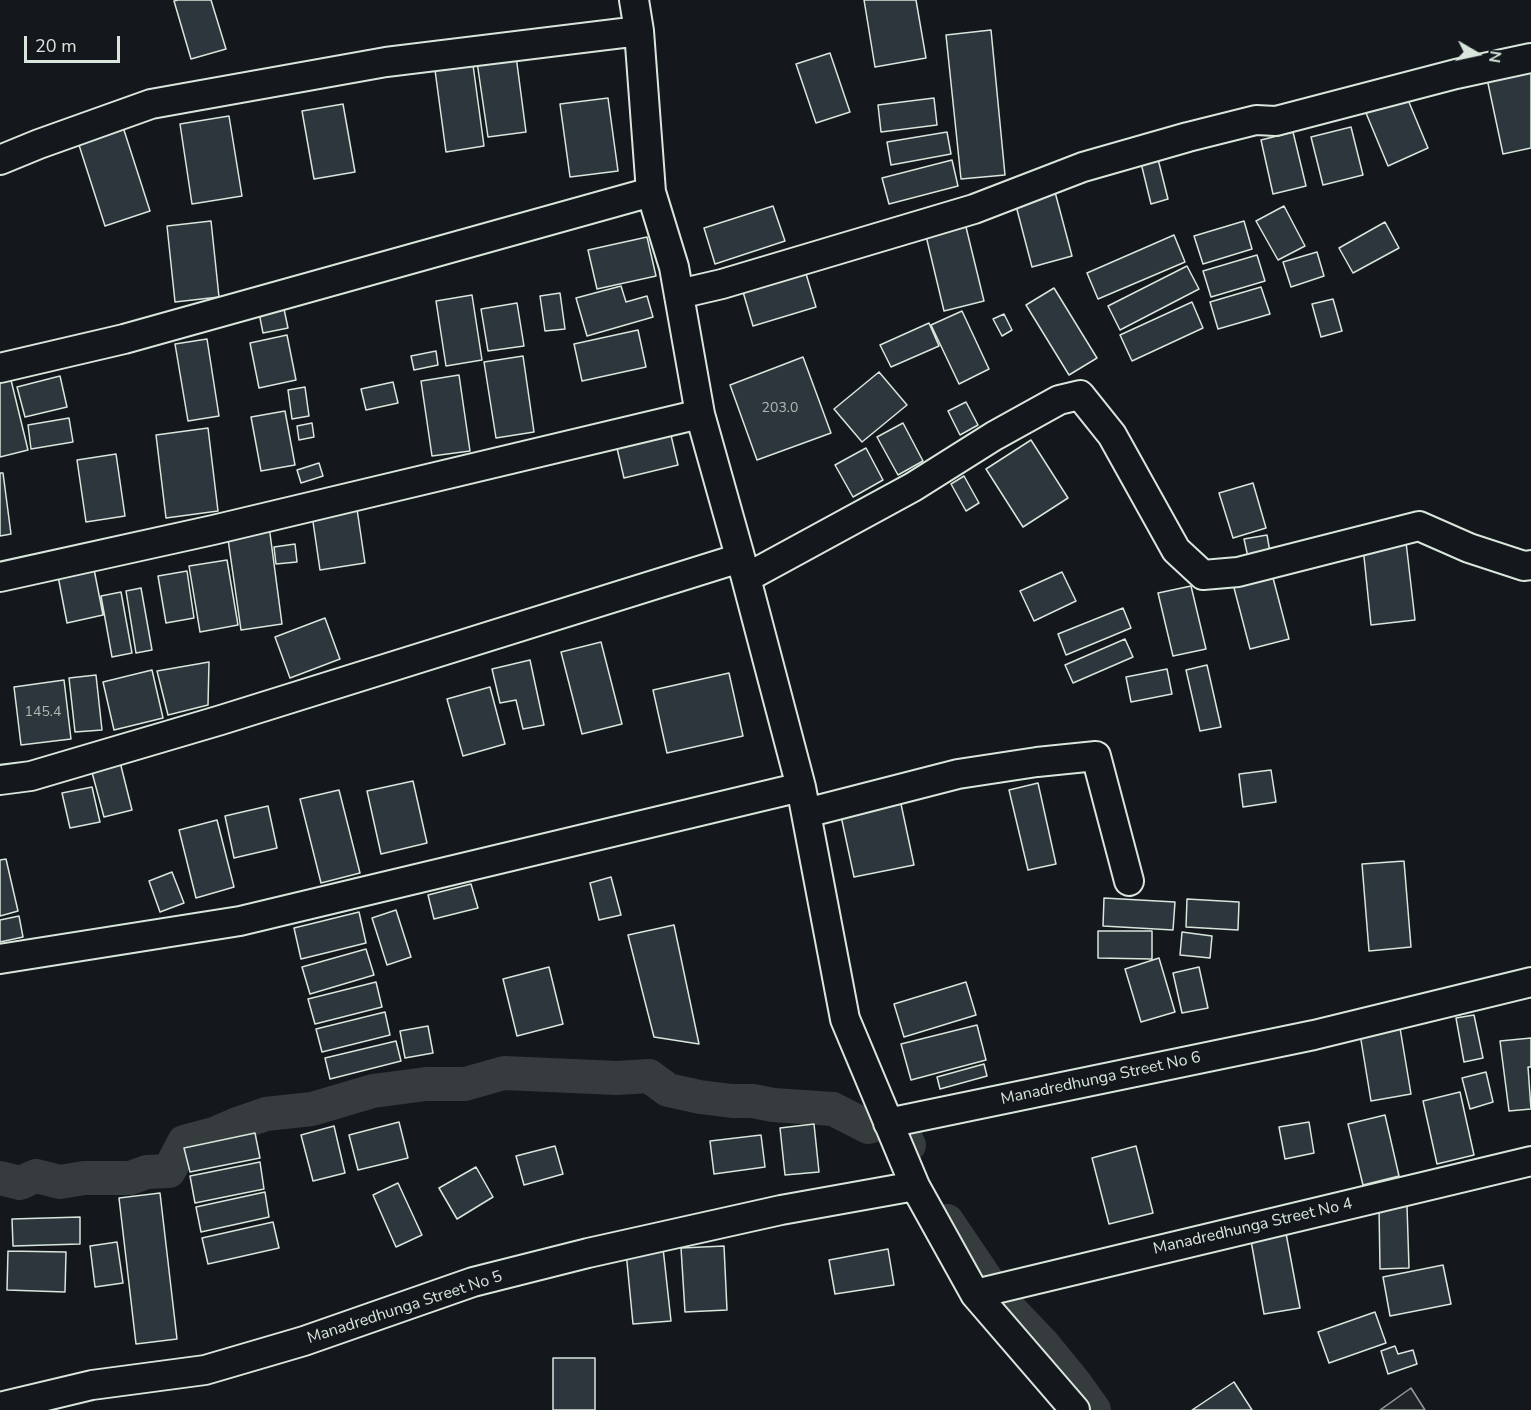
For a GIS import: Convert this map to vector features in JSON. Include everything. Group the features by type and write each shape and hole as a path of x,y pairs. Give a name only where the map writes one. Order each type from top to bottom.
{"street":[{"path":"634,0 639,31 651,192 674,267 700,414 743,568 803,800 845,1019 915,1186 975,1294 1075,1410"},
{"path":"0,160 151,104 386,62 639,31"},
{"path":"679,294 722,284 974,209 1083,167 1188,137 1256,120 1276,121 1456,74 1531,58"},
{"path":"0,368 124,339 651,192"},
{"path":"0,780 31,776 743,568 913,487 994,436 1059,400 1080,395 1112,435 1176,550 1203,575 1238,572 1419,526 1468,548 1524,566 1531,565"},
{"path":"0,577 213,531 700,414"},
{"path":"0,959 240,921 803,800 1037,762 1096,756 1129,881"},
{"name":"Manadredhunga Street No 6","path":"888,1123 1314,1035 1531,982"},
{"name":"Manadredhunga Street No 4","path":"975,1294 1531,1161"},
{"name":"Manadredhunga Street No 5","path":"0,1407 92,1385 205,1370 304,1341 484,1279 781,1210 915,1186"}],"shaded area":[{"path":"1411,1388 1425,1410 1380,1410"}],"building":[{"path":"211,0 226,49 191,59 174,1"},
{"path":"864,0 916,0 926,58 875,67"},
{"path":"991,30 1005,175 961,179 946,35"},
{"path":"830,53 850,112 816,123 796,64"},
{"path":"516,56 526,132 488,137 477,62"},
{"path":"473,65 484,146 446,152 435,70"},
{"path":"1531,65 1531,148 1503,154 1486,74"},
{"path":"1406,95 1428,148 1388,166 1366,113"},
{"path":"608,98 618,171 570,177 560,104"},
{"path":"934,98 937,125 881,132 878,105"},
{"path":"343,104 355,172 314,179 302,111"},
{"path":"229,116 242,196 192,204 180,124"},
{"path":"123,127 150,211 105,226 78,142"},
{"path":"1351,127 1363,175 1323,185 1311,137"},
{"path":"947,132 951,154 891,165 887,142"},
{"path":"1293,132 1306,186 1273,194 1261,140"},
{"path":"1158,159 1168,199 1151,204 1141,163"},
{"path":"952,160 958,186 889,204 882,178"},
{"path":"1055,192 1072,256 1032,267 1015,202"},
{"path":"773,206 785,241 715,264 704,228"},
{"path":"1284,206 1305,246 1278,260 1256,221"},
{"path":"211,221 219,297 175,302 167,226"},
{"path":"1244,221 1252,249 1203,264 1194,236"},
{"path":"1385,222 1399,248 1353,273 1339,248"},
{"path":"966,227 984,301 944,311 926,236"},
{"path":"1174,235 1185,262 1098,299 1087,273"},
{"path":"647,237 656,276 597,289 588,250"},
{"path":"1317,252 1324,276 1291,287 1283,262"},
{"path":"1257,255 1265,281 1211,297 1203,271"},
{"path":"1187,266 1199,289 1120,330 1108,306"},
{"path":"804,267 816,307 753,326 741,285"},
{"path":"621,286 626,302 647,296 653,317 587,336 576,298"},
{"path":"1261,287 1270,314 1218,329 1210,302"},
{"path":"1054,288 1097,358 1069,375 1026,305"},
{"path":"560,293 565,329 545,331 540,296"},
{"path":"472,295 482,360 446,366 436,301"},
{"path":"1333,299 1342,331 1321,337 1312,304"},
{"path":"1192,302 1203,328 1132,361 1120,335"},
{"path":"517,303 524,346 488,351 481,309"},
{"path":"284,309 288,328 263,333 259,313"},
{"path":"962,311 989,369 959,384 931,325"},
{"path":"1004,314 1012,330 1002,336 993,319"},
{"path":"929,323 939,346 891,367 880,345"},
{"path":"638,330 646,367 582,381 574,344"},
{"path":"287,335 296,380 259,388 250,343"},
{"path":"207,339 219,416 188,421 175,344"},
{"path":"436,351 438,365 414,370 411,356"},
{"path":"523,356 534,432 496,438 484,362"},
{"path":"803,357 831,433 757,460 730,385"},
{"path":"879,372 907,405 862,442 834,409"},
{"path":"459,375 470,451 432,456 421,381"},
{"path":"60,376 67,407 25,417 17,387"},
{"path":"11,380 28,450 0,457 0,382"},
{"path":"393,382 398,403 366,410 361,389"},
{"path":"305,387 309,416 292,419 288,390"},
{"path":"966,402 978,425 960,435 948,411"},
{"path":"285,411 295,465 261,471 251,417"},
{"path":"69,418 73,442 31,449 28,425"},
{"path":"312,423 314,437 299,440 297,426"},
{"path":"903,423 923,461 898,475 877,437"},
{"path":"208,428 218,511 166,518 156,435"},
{"path":"670,431 678,465 624,478 616,444"},
{"path":"1031,440 1068,498 1023,527 986,469"},
{"path":"866,448 883,480 853,497 835,465"},
{"path":"116,454 125,516 86,522 77,460"},
{"path":"319,463 323,476 301,483 297,470"},
{"path":"0,473 3,473 11,534 0,536"},
{"path":"964,476 979,503 966,511 951,484"},
{"path":"1253,483 1266,528 1233,538 1219,493"},
{"path":"357,509 365,563 320,570 312,515"},
{"path":"269,526 282,624 241,630 227,532"},
{"path":"1267,535 1270,552 1248,557 1244,539"},
{"path":"1406,542 1415,620 1371,625 1363,547"},
{"path":"295,544 297,562 276,564 274,547"},
{"path":"227,560 238,625 200,632 189,566"},
{"path":"93,564 103,615 67,623 57,571"},
{"path":"187,571 194,618 166,623 158,576"},
{"path":"1062,572 1076,601 1034,621 1020,591"},
{"path":"1272,574 1289,639 1250,649 1233,584"},
{"path":"1191,586 1206,649 1173,656 1158,593"},
{"path":"141,588 152,650 136,653 126,591"},
{"path":"121,592 132,653 112,657 101,596"},
{"path":"1123,608 1131,628 1066,655 1058,634"},
{"path":"325,618 340,659 290,678 275,637"},
{"path":"1125,639 1133,657 1073,683 1065,665"},
{"path":"601,642 622,724 582,734 561,652"},
{"path":"530,660 544,725 523,729 516,700 500,703 492,669"},
{"path":"209,662 208,705 168,715 157,671"},
{"path":"1207,665 1221,727 1200,731 1186,670"},
{"path":"1167,669 1172,694 1131,702 1126,677"},
{"path":"152,670 163,718 114,730 103,682"},
{"path":"729,673 743,736 667,753 653,690"},
{"path":"96,675 102,730 75,732 69,678"},
{"path":"64,680 71,739 21,745 14,687"},
{"path":"490,687 505,744 463,756 447,699"},
{"path":"119,758 132,810 104,817 90,765"},
{"path":"1271,770 1276,802 1243,807 1239,774"},
{"path":"413,781 427,843 381,854 367,791"},
{"path":"1038,783 1056,864 1028,870 1009,790"},
{"path":"92,787 100,822 70,828 62,793"},
{"path":"339,790 360,873 321,883 300,799"},
{"path":"901,804 914,865 854,877 841,816"},
{"path":"268,806 277,848 234,858 225,816"},
{"path":"217,820 234,887 196,898 179,830"},
{"path":"6,859 18,911 0,916 0,860"},
{"path":"1404,861 1411,947 1369,951 1362,864"},
{"path":"172,872 184,903 160,912 149,881"},
{"path":"611,877 621,915 599,920 590,883"},
{"path":"471,884 478,908 434,919 428,895"},
{"path":"1104,898 1175,902 1173,930 1103,926"},
{"path":"1187,899 1239,902 1238,930 1186,927"},
{"path":"396,910 411,957 387,965 372,918"},
{"path":"359,912 366,943 301,959 294,928"},
{"path":"19,916 23,937 0,942 0,920"},
{"path":"674,925 699,1044 654,1037 628,935"},
{"path":"1098,931 1152,931 1152,959 1098,958"},
{"path":"1182,932 1212,936 1210,958 1180,955"},
{"path":"366,949 374,975 310,994 302,967"},
{"path":"1159,958 1175,1012 1141,1022 1125,969"},
{"path":"549,967 563,1024 517,1036 503,979"},
{"path":"1199,967 1208,1008 1182,1013 1173,973"},
{"path":"376,982 382,1007 315,1024 308,999"},
{"path":"966,982 976,1015 904,1037 894,1004"},
{"path":"385,1012 390,1035 322,1052 316,1029"},
{"path":"1474,1015 1483,1058 1464,1062 1456,1018"},
{"path":"1399,1022 1411,1094 1371,1101 1359,1028"},
{"path":"977,1025 986,1060 911,1080 901,1044"},
{"path":"428,1026 433,1053 405,1058 400,1031"},
{"path":"1531,1038 1531,1067 1528,1067 1531,1109 1509,1111 1500,1041"},
{"path":"396,1041 401,1061 330,1079 325,1058"},
{"path":"984,1064 987,1076 940,1089 937,1077"},
{"path":"1486,1072 1493,1102 1470,1109 1462,1078"},
{"path":"1460,1092 1474,1155 1437,1164 1423,1101"},
{"path":"1385,1115 1399,1176 1363,1185 1348,1124"},
{"path":"399,1122 408,1158 358,1170 349,1135"},
{"path":"1309,1122 1314,1153 1285,1159 1279,1127"},
{"path":"814,1124 819,1172 785,1175 780,1128"},
{"path":"334,1126 345,1173 313,1181 301,1135"},
{"path":"255,1133 260,1158 190,1172 184,1148"},
{"path":"761,1135 765,1167 714,1174 710,1141"},
{"path":"555,1146 563,1174 524,1185 516,1156"},
{"path":"1136,1146 1153,1213 1109,1224 1092,1158"},
{"path":"260,1162 264,1189 195,1203 190,1176"},
{"path":"476,1167 493,1197 457,1219 439,1188"},
{"path":"398,1183 422,1235 396,1247 373,1195"},
{"path":"265,1192 269,1217 201,1232 196,1207"},
{"path":"160,1193 177,1339 136,1344 119,1198"},
{"path":"1407,1206 1409,1268 1380,1269 1379,1207"},
{"path":"80,1217 80,1244 13,1246 12,1219"},
{"path":"273,1222 279,1248 208,1264 202,1238"},
{"path":"1285,1228 1300,1308 1264,1314 1250,1235"},
{"path":"117,1242 123,1283 95,1287 90,1246"},
{"path":"724,1246 727,1310 685,1312 681,1248"},
{"path":"663,1248 671,1321 633,1324 626,1252"},
{"path":"888,1249 894,1285 835,1294 829,1260"},
{"path":"8,1251 66,1252 65,1292 7,1290"},
{"path":"1443,1265 1451,1304 1390,1316 1383,1277"},
{"path":"1375,1312 1386,1343 1329,1363 1318,1332"},
{"path":"1395,1346 1398,1354 1413,1350 1417,1364 1388,1374 1381,1351"},
{"path":"553,1358 595,1358 595,1410 553,1410"},
{"path":"1234,1382 1252,1410 1192,1410"}],"waterway":[{"path":"0,1178 20,1183 36,1176 60,1182 84,1178 130,1178 147,1172 169,1171 184,1142 214,1134 266,1114 312,1109 373,1091 426,1084 465,1084 504,1073 617,1078 649,1076 668,1090 700,1097 833,1109 868,1127 881,1123 899,1125 909,1145"},
{"path":"947,1221 999,1298 1043,1344 1094,1410"}]}
